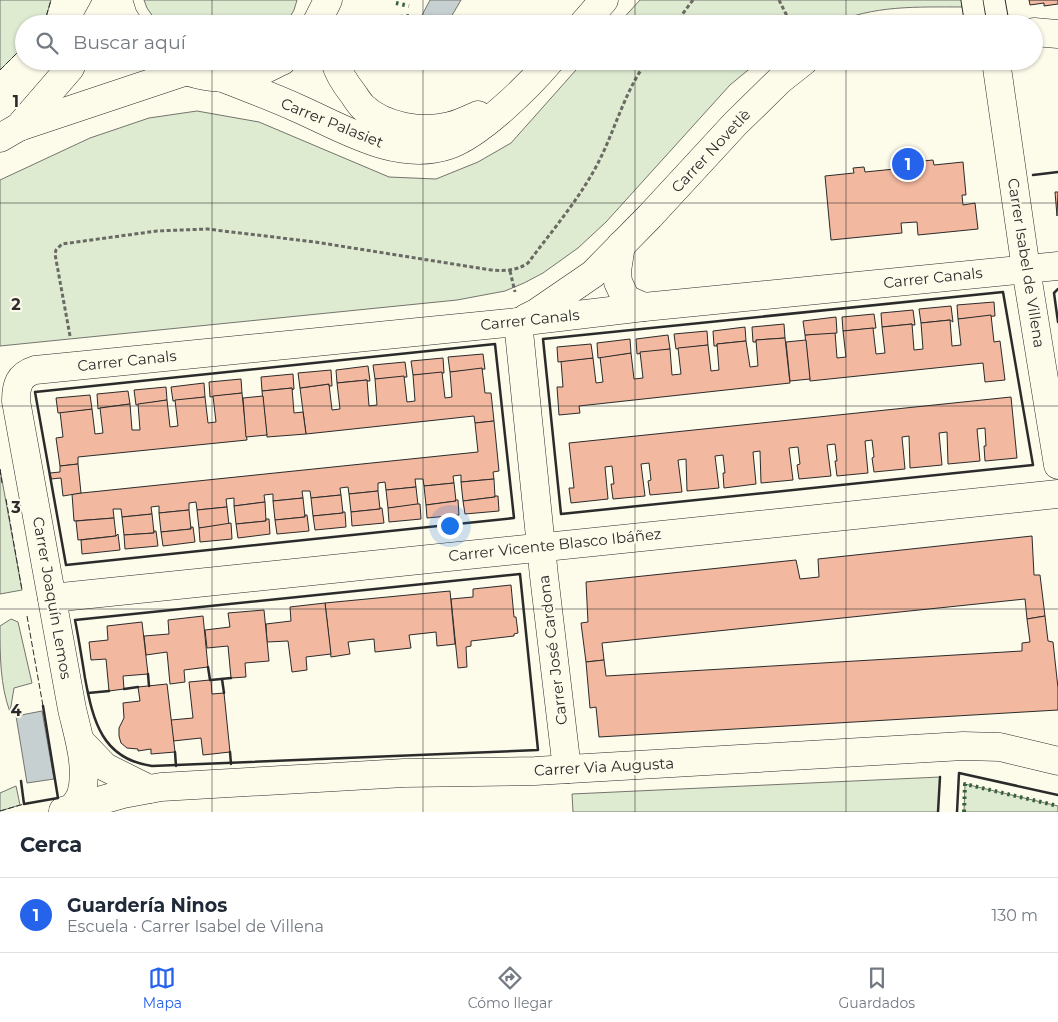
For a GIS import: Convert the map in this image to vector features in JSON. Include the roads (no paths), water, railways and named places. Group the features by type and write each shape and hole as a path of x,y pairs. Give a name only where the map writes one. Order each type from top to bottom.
{"street":[{"path":"100,15 108,0"},
{"path":"118,0 123,15"},
{"path":"591,15 604,0"},
{"path":"1043,33 1058,34"},
{"path":"10,133 68,70"},
{"path":"10,133 164,70"},
{"path":"185,70 204,77 223,78 254,74 263,70"},
{"name":"Carrer Palasiet","path":"340,70 348,87 363,107 390,123 414,128 449,126 477,116 518,95"},
{"name":"Carrer Palasiet","path":"223,78 369,140 391,147 414,150 434,149 449,145 468,136 518,95 542,70"},
{"name":"Carrer Novetlè","path":"518,322 536,313 593,274 735,124 793,70"},
{"name":"Carrer Isabel de Villena","path":"997,70 1026,268 1058,465"},
{"path":"621,245 617,271 618,282 626,299 644,307"},
{"name":"Carrer Canals","path":"16,394 17,385 21,377 35,370 1058,266"},
{"name":"Carrer José Cardona","path":"518,322 541,546 567,769"},
{"name":"Carrer Joaquín Lemos","path":"16,394 72,709 81,742 82,786 80,797 65,810"},
{"name":"Carrer Vicente Blasco Ibáñez","path":"52,598 1058,494"},
{"name":"Carrer Joaquín Lemos","path":"81,742 105,767 149,789"},
{"name":"Carrer Via Augusta","path":"65,810 124,794 174,786 404,773 535,771 963,746 1000,747 1058,761"}],"place":[{"name":"Guardería Ninos","path":"908,164"}]}
